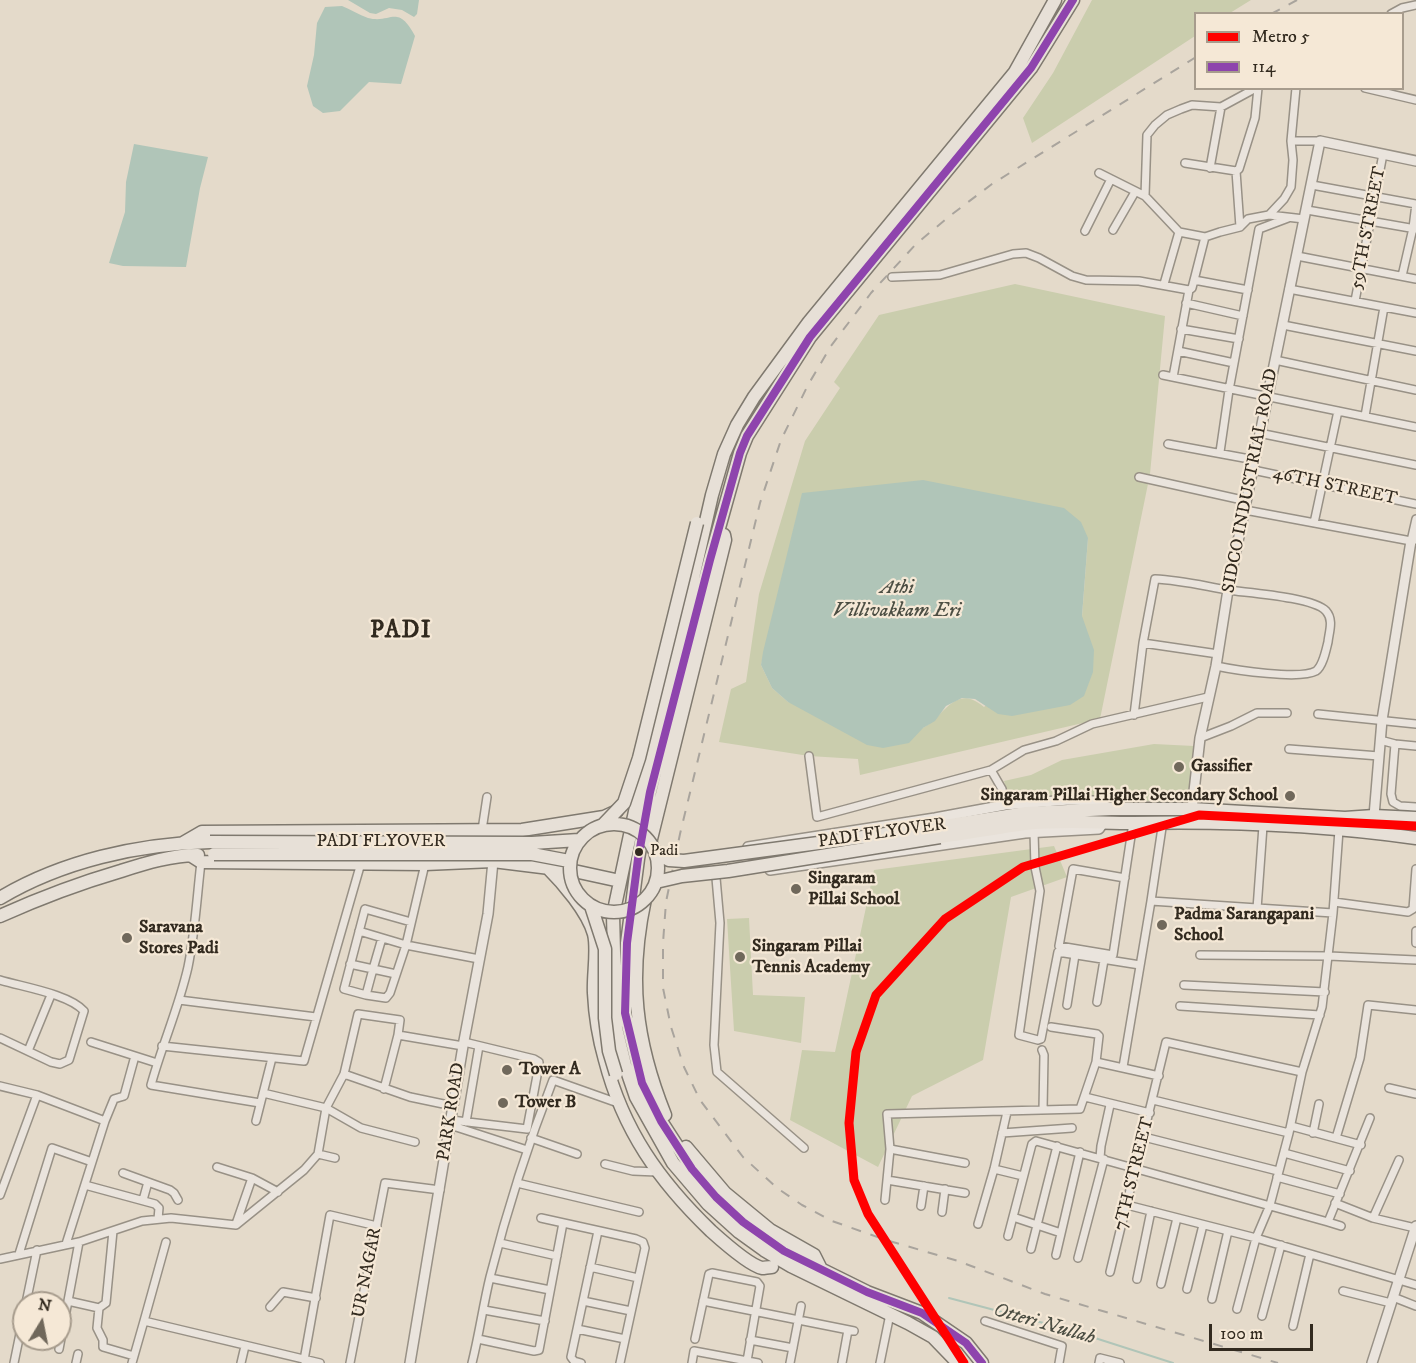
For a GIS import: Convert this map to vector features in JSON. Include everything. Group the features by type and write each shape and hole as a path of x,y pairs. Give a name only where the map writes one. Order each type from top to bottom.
{"main road":[{"path":"958,1363 933,1337 791,1266 739,1232 708,1204 672,1163 636,1097 616,1028 613,915 637,802 670,678 712,495 724,454 737,425 754,397 835,290 1015,72 1055,0"},
{"path":"982,1363 966,1342 922,1312 867,1292 784,1251 761,1236 716,1197 692,1169 661,1121 642,1083 625,1013 627,943 650,792 740,453 747,436 810,337 1031,68 1073,0"},
{"name":"PADI FLYOVER","path":"195,858 212,848 532,843 579,840 590,831 603,825 624,803 639,758 699,514 712,495"},
{"path":"579,840 569,861 569,874 573,887 581,898 591,906 605,911 620,912 633,908 645,899 656,882 658,867 653,848 725,540 721,524"},
{"path":"0,898 13,890 70,866 128,851 183,843 201,832 522,830 604,817 637,802"},
{"name":"PADI FLYOVER","path":"656,882 682,876 1088,816 1111,808 1192,809 1345,818 1374,816 1416,818"},
{"name":"PADI FLYOVER","path":"603,825 624,825 643,835 653,848 669,860 684,861 1026,813 1088,816 1104,822 1187,821 1339,830 1416,838"},
{"path":"519,863 522,830"},
{"name":"PADI FLYOVER","path":"183,843 212,848 532,854 569,861"},
{"path":"0,916 40,898 137,866 195,858 425,864 493,861 574,870 620,881"},
{"path":"547,867 561,881 588,920 594,934 594,994 604,1058 618,1103 633,1135 657,1172 681,1202 740,1255 762,1268 767,1264"},
{"path":"645,899 637,946 635,981 637,1018 644,1053 665,1114 686,1148 725,1193 747,1213 814,1255 821,1269"},
{"path":"591,906 605,949 604,987 609,1051 633,1121 646,1145 693,1205 731,1238 767,1264 791,1266"},
{"path":"594,965 615,966"}],"street":[{"path":"1395,12 1416,5"},
{"path":"1145,196 1147,135 1155,126 1167,115 1192,105 1221,107 1253,90"},
{"path":"1240,227 1236,171 1239,169 1255,118 1257,90"},
{"path":"1269,215 1284,200 1291,187 1293,160 1291,141 1296,90"},
{"path":"1375,90 1416,100"},
{"path":"1210,168 1221,107"},
{"path":"1291,141 1320,141 1416,161"},
{"name":"SIDCO INDUSTRIAL ROAD","path":"1187,821 1192,809 1200,738 1216,666 1228,590 1320,141"},
{"name":"59TH STREET","path":"1355,301 1383,154"},
{"path":"1185,164 1236,171"},
{"path":"1099,173 1145,196 1179,232 1205,237 1240,227 1248,219 1269,215 1288,218"},
{"path":"1085,231 1112,179"},
{"path":"1312,185 1416,204 1414,229 1402,276"},
{"path":"1113,230 1135,192"},
{"path":"1220,452 1229,390 1259,230 1288,218 1306,214 1414,229"},
{"path":"1164,284 1179,232"},
{"path":"1173,377 1186,303 1205,237"},
{"path":"892,277 940,275 1013,254 1026,253 1072,276 1086,280 1139,281 1189,290"},
{"path":"1406,254 1416,255"},
{"path":"1297,256 1416,279"},
{"path":"1194,280 1248,290"},
{"path":"1289,289 1416,313"},
{"path":"1186,303 1243,316"},
{"path":"1365,416 1384,307"},
{"path":"1283,325 1416,351"},
{"path":"1181,329 1239,339"},
{"path":"1178,351 1234,363"},
{"path":"1275,360 1416,390"},
{"path":"1163,375 1416,427"},
{"path":"1314,524 1338,411"},
{"path":"1259,434 1416,465"},
{"name":"46TH STREET","path":"1168,444 1220,452 1254,465 1323,484 1416,504"},
{"path":"1139,477 1314,524 1413,539"},
{"path":"1374,816 1382,720 1416,519"},
{"path":"1134,715 1143,643 1155,579 1282,597 1312,604 1326,611 1331,622 1324,657 1314,672 1303,674 1243,672 1216,666"},
{"path":"1143,643 1218,654"},
{"path":"809,756 817,817 991,770 1024,750 1056,741 1092,724 1208,697"},
{"path":"1200,738 1257,713 1287,713"},
{"path":"1318,714 1416,724"},
{"path":"1380,740 1416,746"},
{"path":"1395,744 1391,798 1400,806 1416,807"},
{"path":"1289,749 1379,756"},
{"path":"991,770 1002,789 1005,804"},
{"path":"482,830 486,797"},
{"path":"804,1148 717,1072 714,1045 720,923 713,854 935,818 1005,804 1069,800 1093,801 1111,808"},
{"path":"716,878 1034,832 1099,829 1104,822"},
{"path":"1123,1067 1163,822"},
{"path":"1125,878 1073,868 1059,946 1113,955 1134,823"},
{"path":"1257,909 1263,826"},
{"path":"1237,1309 1256,1238 1270,1205 1290,1130 1302,1072 1325,992 1334,913 1339,830"},
{"path":"1034,832 1035,867 1040,891 1020,1036 1038,1040 1041,1038 1058,952 1140,965"},
{"path":"195,858 188,965 151,1085 260,1102"},
{"name":"PARK ROAD","path":"410,1363 463,1044 488,914 493,861"},
{"path":"162,1046 304,1061 361,863"},
{"path":"411,922 365,909 344,989 386,998 390,993 406,945 425,864"},
{"path":"1334,903 1408,912 1413,909 1416,869"},
{"path":"1151,902 1334,913"},
{"path":"1416,930 1416,943"},
{"path":"359,931 406,945 479,959"},
{"path":"366,995 382,938"},
{"path":"1067,1005 1075,955"},
{"path":"1200,955 1329,956 1416,960"},
{"path":"1097,1002 1104,960"},
{"path":"350,964 396,974"},
{"path":"0,980 79,1005 84,1011 69,1060 60,1064 0,1038"},
{"path":"1184,986 1325,992"},
{"path":"28,1051 51,995"},
{"path":"179,1000 316,1017"},
{"path":"1336,1138 1360,1058 1368,1005 1416,1010"},
{"path":"1180,1006 1320,1015"},
{"path":"0,1259 79,1242 142,1221 171,1218 236,1225 304,1170 318,1154 326,1108 344,1074 358,1014 400,1020 384,1089"},
{"path":"885,1200 890,1149 887,1114 1080,1109 1096,1062 1098,1035 1051,1027"},
{"path":"398,1035 479,1046 539,1062 527,1129 466,1122 450,1123"},
{"path":"91,1042 157,1063"},
{"name":"7TH STREET","path":"1110,1272 1166,1042 1302,1072"},
{"path":"466,1122 479,1046"},
{"path":"1042,1050 1044,1055 1043,1110"},
{"path":"66,1244 105,1121 114,1099 124,1096 135,1056"},
{"path":"256,1121 272,1058"},
{"path":"1096,1062 1159,1076"},
{"path":"344,1074 384,1089 453,1106"},
{"path":"472,1363 500,1243 527,1150 553,1080 618,1103"},
{"path":"0,1086 37,1095 105,1121"},
{"path":"1389,1088 1416,1092"},
{"path":"263,1093 326,1108 362,1128 415,1142"},
{"path":"0,1194 37,1095"},
{"path":"1085,1097 1150,1113"},
{"path":"1153,1100 1290,1130 1313,1132 1361,1145"},
{"path":"1313,1132 1319,1104"},
{"path":"1078,1257 1102,1158 1101,1146 1110,1105"},
{"path":"978,1224 1007,1112"},
{"path":"1328,1222 1370,1118"},
{"path":"450,1123 527,1150"},
{"path":"1002,1133 1072,1128"},
{"path":"1144,1137 1278,1174 1340,1194"},
{"path":"531,1138 577,1154"},
{"path":"1008,1236 1034,1142 1040,1141 1341,1226"},
{"path":"1031,1249 1057,1146"},
{"path":"20,1254 52,1148 92,1162"},
{"path":"890,1149 965,1163"},
{"path":"1056,1255 1080,1152"},
{"path":"318,1154 335,1158"},
{"path":"1284,1154 1350,1171"},
{"path":"1373,1218 1399,1160"},
{"path":"605,1164 633,1171 657,1172"},
{"path":"217,1167 252,1178 278,1192"},
{"path":"994,1169 1023,1176"},
{"path":"123,1173 170,1190 178,1200"},
{"path":"236,1225 252,1178"},
{"path":"887,1180 965,1193"},
{"path":"143,1200 148,1182"},
{"path":"518,1183 639,1212"},
{"name":"UR NAGAR","path":"350,1363 385,1184 440,1190"},
{"path":"85,1185 158,1206 158,1219"},
{"path":"921,1206 924,1186"},
{"path":"942,1212 945,1190"},
{"path":"1335,1203 1373,1218 1416,1227 1413,1246 1398,1281 1372,1363"},
{"path":"1127,1205 1281,1245 1416,1286"},
{"path":"1137,1279 1151,1211"},
{"path":"304,1360 330,1215 377,1226"},
{"path":"1013,1217 1060,1233"},
{"path":"541,1218 643,1242 645,1248 620,1363"},
{"path":"1161,1284 1177,1218"},
{"path":"478,1340 537,1351 540,1348 563,1223"},
{"path":"1187,1289 1203,1225"},
{"path":"72,1302 99,1308 105,1305 113,1231"},
{"path":"581,1363 572,1359 598,1231"},
{"path":"1212,1299 1228,1231"},
{"path":"70,1291 79,1242"},
{"path":"99,1308 97,1328 103,1340 103,1347 133,1359 166,1242"},
{"path":"500,1243 557,1256"},
{"path":"1262,1316 1281,1245"},
{"path":"28,1291 37,1250"},
{"path":"1293,1326 1310,1254"},
{"path":"590,1267 638,1278"},
{"path":"695,1339 708,1276 712,1273 757,1282 760,1286 747,1361"},
{"path":"490,1278 550,1290"},
{"path":"1343,1291 1416,1306"},
{"path":"270,1307 283,1292 316,1298"},
{"path":"583,1301 631,1311"},
{"path":"703,1301 851,1330 842,1363"},
{"path":"790,1363 801,1306"},
{"path":"484,1310 545,1322"},
{"path":"880,1363 890,1314"},
{"path":"144,1321 320,1363"},
{"path":"985,1321 1062,1346 1059,1363"},
{"path":"578,1329 625,1340"},
{"path":"750,1340 793,1348"},
{"path":"241,1363 245,1346"},
{"path":"692,1363 694,1352 759,1363"},
{"path":"76,1363 78,1354"},
{"path":"1099,1363 1100,1358 1120,1363"}],"shaded area":[{"path":"1092,0 1251,0 1232,12 1194,12 1194,37 1032,143 1023,118 1053,73"},
{"path":"1015,284 1165,316 1150,474 1100,719 860,775 858,759 809,756 719,742 731,689 746,682 759,594 805,441 840,388 834,382 879,315","holes":["803,493 1088,538 1082,617 984,707 974,700 965,698 958,700 923,728 788,702 772,688 761,665"]},
{"path":"1154,744 1194,746 1187,804 1098,797 1009,798 1004,781 1031,775 1062,760"},
{"path":"1054,846 1067,877 1011,897 983,1060 912,1096 878,1167 790,1120 802,1050 835,1052 874,870"},
{"name":"Singaram Pillai Tennis Academy","path":"749,918 753,995 805,997 801,1043 734,1031 727,919"}],"water":[{"path":"348,0 419,0 417,14 414,17 402,10 389,8 376,14 370,13"},
{"path":"342,6 368,18 399,17 409,26 415,36 401,84 369,82 340,111 323,113 313,106 307,86 314,55 317,23 325,7"},
{"path":"134,144 208,157 186,267 123,266 109,263 125,212 126,182"},
{"name":"Athi Villivakkam Eri","path":"923,480 1064,508 1081,522 1088,538 1082,616 1094,650 1093,672 1084,696 1070,705 1012,716 998,714 975,699 962,698 946,706 935,721 923,728 909,743 883,748 867,745 788,702 772,688 761,665 802,493"}],"waterway":[{"name":"Otteri Nullah","path":"949,1298 1070,1330 1173,1363"}],"railway":[{"path":"1275,12 1297,0"},
{"path":"1194,58 992,184 916,244 871,293 831,346 808,385 781,440 760,503 680,834 666,902 663,988 671,1027 684,1067 700,1100 743,1157 777,1188 802,1205 832,1221 958,1261 1045,1294 1278,1363"}],"metro line":[{"name":"5","path":"964,1363 868,1214 854,1180 849,1123 856,1052 876,995 945,919 1023,867 1199,815 1416,826"}],"transit line":[{"name":"114","path":"982,1363 966,1343 922,1313 867,1292 784,1251 743,1222 716,1197 692,1169 661,1121 642,1083 625,1013 627,943 650,792 710,560 740,453 747,436 810,337 1031,68 1073,0"}],"place":[{"name":"Gassifier","path":"1179,767"},
{"name":"Singaram Pillai Higher Secondary School","path":"1290,796"},
{"name":"Padi","path":"639,852"},
{"name":"Singaram Pillai School","path":"796,889"},
{"name":"Padma Sarangapani School","path":"1162,925"},
{"name":"Saravana Stores Padi","path":"127,938"},
{"name":"Singaram Pillai Tennis Academy","path":"740,957"},
{"name":"Tower A","path":"507,1070"},
{"name":"Tower B","path":"503,1103"}],"district":[{"name":"PADI","path":"401,632"}]}
